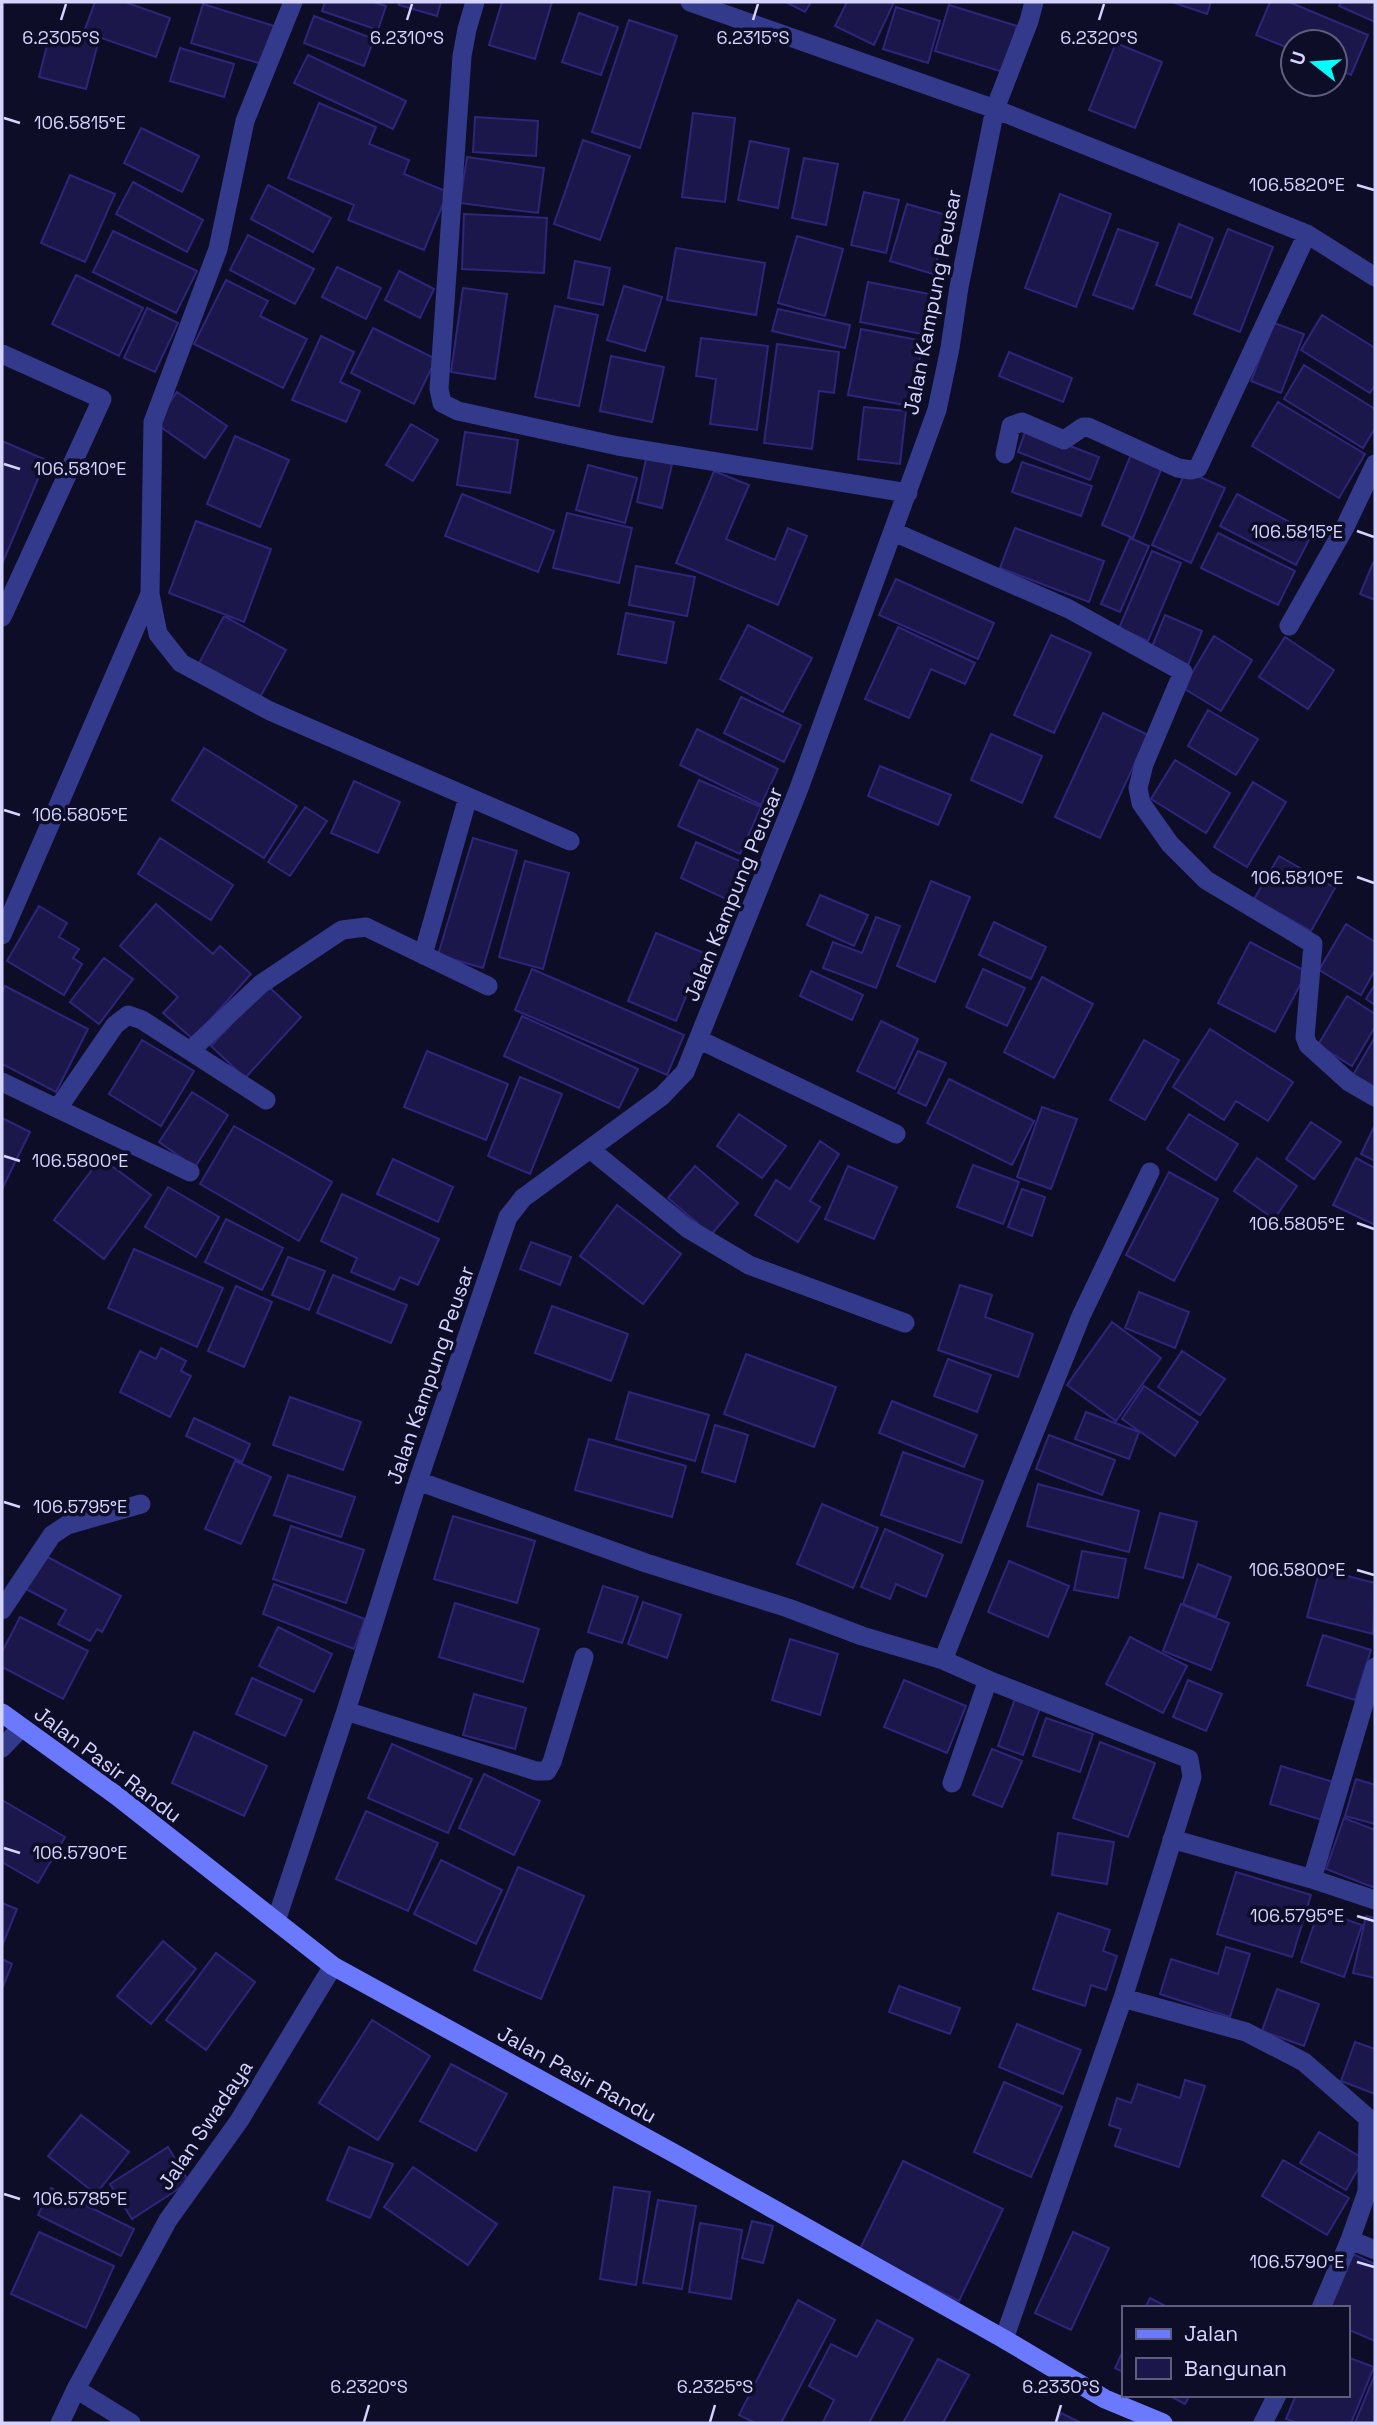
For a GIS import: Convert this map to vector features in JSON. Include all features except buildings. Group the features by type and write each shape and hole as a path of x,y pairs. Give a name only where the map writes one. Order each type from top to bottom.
{"main road":[{"name":"Jalan Pasir Randu","path":"2,1713 117,1796 333,1966 667,2149 1105,2399 1163,2423"}],"street":[{"path":"293,2 244,121 218,249 153,422 150,594 158,634 181,663 270,711 570,841"},
{"path":"475,2 462,56 439,389 442,403 458,411 618,446 908,493"},
{"path":"690,2 995,108 1307,234 1375,277"},
{"name":"Jalan Kampung Peusar","path":"276,1922 418,1481 508,1217 523,1198 662,1096 685,1072 700,1040 798,791 937,410 995,108 1034,2"},
{"path":"1004,454 1011,426 1022,422 1064,440 1083,427 1088,427 1178,468 1198,468 1307,234"},
{"path":"2,354 102,399 2,617"},
{"path":"1289,626 1345,527 1375,464"},
{"path":"894,532 1069,609 1183,672 1144,764 1138,788 1141,803 1170,844 1206,880 1313,944 1305,1037 1308,1045 1349,1082 1375,1097"},
{"path":"2,935 150,594"},
{"path":"423,955 468,797"},
{"path":"190,1051 261,984 342,930 366,927 488,986"},
{"path":"58,1108 115,1024 128,1015 142,1020 266,1100"},
{"path":"700,1040 896,1134"},
{"path":"2,1082 190,1172"},
{"path":"591,1150 687,1228 749,1265 905,1323"},
{"path":"943,1660 1081,1316 1150,1172"},
{"path":"418,1481 646,1563 788,1608 862,1636 943,1660 1189,1759 1192,1777 1123,1998 1004,2339"},
{"path":"2,1610 52,1535 67,1525 141,1504"},
{"path":"346,1711 536,1771 547,1771 584,1657"},
{"path":"1312,1879 1375,1668"},
{"path":"952,1783 988,1680"},
{"path":"2,1748 21,1728"},
{"path":"1172,1839 1375,1900"},
{"name":"Jalan Swadaya","path":"60,2423 168,2220 239,2121 333,1966"},
{"path":"1123,1998 1246,2032 1304,2062 1368,2118 1367,2192 1322,2306"},
{"path":"1350,2240 1375,2250"},
{"path":"76,2389 131,2423"},
{"path":"1263,2423 1276,2397"}]}
